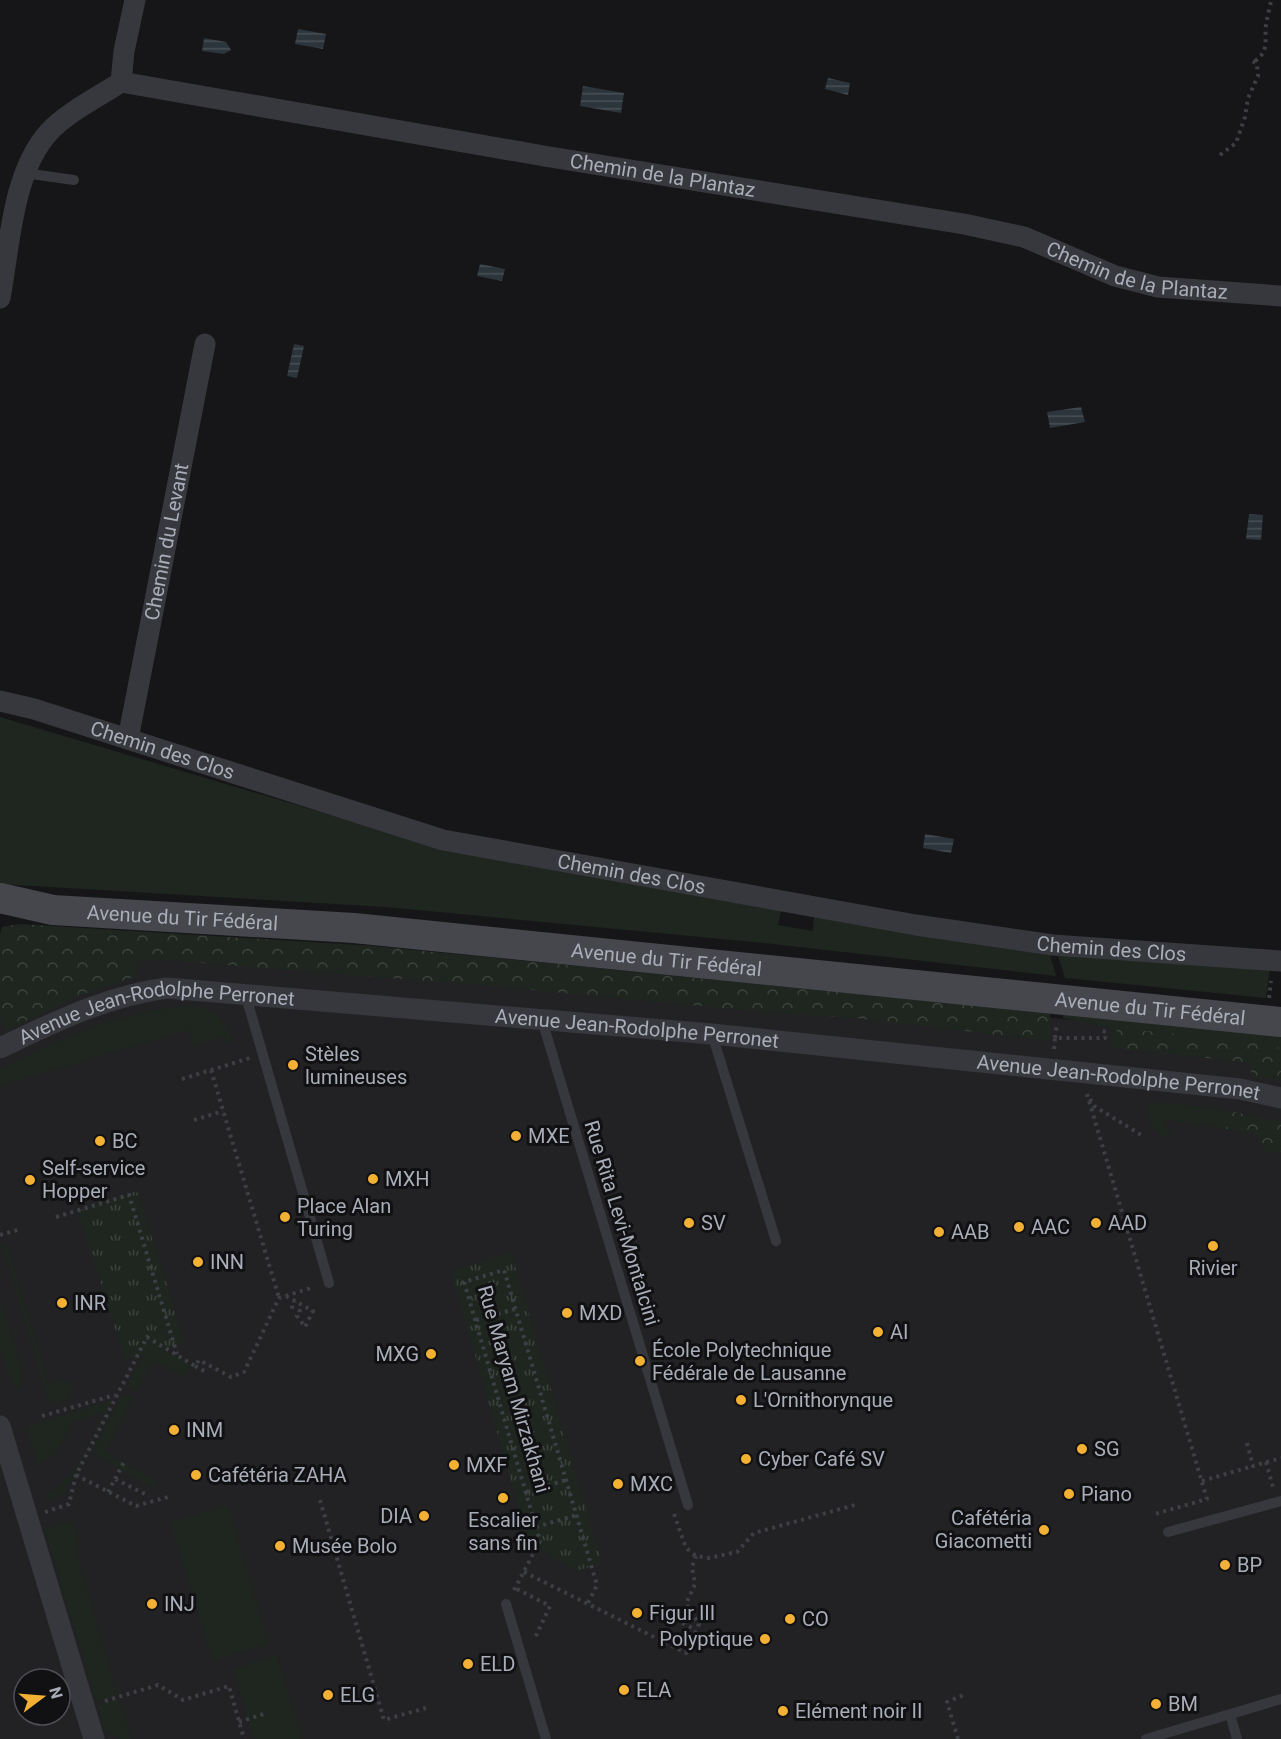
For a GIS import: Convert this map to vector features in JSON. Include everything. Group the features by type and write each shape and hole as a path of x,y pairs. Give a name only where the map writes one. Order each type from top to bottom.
{"main road":[{"name":"Avenue du Tir Fédéral","path":"0,898 53,910 365,930 1281,1022"},
{"name":"Avenue du Tir Fédéral","path":"0,920 53,910"}],"street":[{"path":"0,298 24,173 50,131 122,82 124,51 135,0"},
{"name":"Chemin de la Plantaz","path":"122,82 544,156 964,224 1024,237 1115,276 1158,287 1281,296"},
{"name":"Chemin du Levant","path":"128,739 205,344"},
{"name":"Chemin des Clos","path":"0,701 34,709 443,840 916,925 1030,942 1281,961"},
{"name":"Avenue Jean-Rodolphe Perronet","path":"0,1048 92,1005 137,992 167,988 245,992 712,1034 1240,1089 1281,1098"},
{"path":"0,1426 94,1739"}],"lane":[{"path":"24,173 74,180"},
{"path":"245,992 329,1283"},
{"name":"Rue Rita Levi-Montalcini","path":"542,1020 688,1505"},
{"path":"712,1034 776,1241"},
{"path":"1168,1532 1279,1502"},
{"path":"506,1604 546,1739"},
{"path":"1146,1739 1281,1699"},
{"path":"1230,1714 1237,1739"}],"path":[{"path":"1255,61 1263,53 1266,44 1265,27 1271,0"},
{"path":"1249,58 1255,61"},
{"path":"1220,155 1236,143 1240,133 1248,98 1258,76 1255,61"},
{"path":"1053,1056 1058,1014"},
{"path":"1057,1022 1066,1024"},
{"path":"1055,1038 1106,1038 1106,1032 1096,1030"},
{"path":"182,1079 263,1054"},
{"path":"195,1366 198,1360 231,1377 244,1372 279,1298 211,1070"},
{"path":"1143,1136 1129,1130 1094,1106 1087,1093 1207,1499 1155,1514"},
{"path":"194,1120 223,1111"},
{"path":"56,1217 129,1195 177,1355"},
{"path":"0,1235 21,1228"},
{"name":"Rue Maryam Mirzakhani","path":"506,1604 540,1541 464,1282 504,1270 597,1585 587,1605"},
{"path":"279,1298 329,1283"},
{"path":"286,1296 295,1301 313,1311 305,1327 297,1317 300,1311 292,1307 295,1301"},
{"path":"476,1320 515,1309"},
{"path":"27,1517 69,1504 76,1475 147,1337 206,1372"},
{"path":"42,1416 116,1395"},
{"path":"1247,1443 1253,1466"},
{"path":"1202,1481 1281,1458"},
{"path":"108,1492 124,1462"},
{"path":"1266,1462 1279,1502"},
{"path":"76,1475 136,1506 168,1497"},
{"path":"115,1479 149,1496"},
{"path":"526,1492 566,1480"},
{"path":"320,1500 384,1720 426,1708"},
{"path":"674,1511 686,1548 696,1556 709,1558 737,1552 754,1533 855,1505"},
{"path":"536,1527 577,1515"},
{"path":"524,1572 686,1653 699,1624 686,1604 695,1584 692,1567 696,1556"},
{"path":"519,1586 516,1590 550,1606 523,1663"},
{"path":"669,1616 696,1630"},
{"path":"83,1704 159,1683 183,1700 229,1686 244,1739"},
{"path":"958,1739 947,1702 966,1694"},
{"path":"239,1722 264,1714"}],"shaded area":[{"path":"298,29 326,34 323,49 295,44"},
{"path":"204,38 226,42 231,50 224,54 202,51"},
{"path":"828,78 850,83 848,95 825,89"},
{"path":"583,86 624,93 621,113 580,106"},
{"path":"480,264 505,269 502,281 477,276"},
{"path":"294,344 304,346 297,378 287,376"},
{"path":"1081,407 1085,422 1050,428 1047,412"},
{"path":"1249,514 1263,515 1261,540 1246,539"},
{"path":"925,834 954,839 951,853 923,848"},
{"name":"École Polytechnique Fédérale de Lausanne","path":"0,940 408,954 1254,1038 1281,1044 1281,1739 0,1739"}],"green space":[{"path":"0,717 398,835 781,910 778,925 813,931 814,916 1050,955 1056,976 764,943 385,907 0,884"},
{"path":"20,924 373,946 1050,1013 1050,1041 855,1018 162,960 137,961 137,976 77,996 6,1030 0,1018 0,935 2,927"},
{"path":"1065,951 1270,968 1266,998 1065,978 1058,956"},
{"path":"188,1006 218,1014 226,1024 233,1041 228,1043 225,1037 194,1046 189,1030 0,1086 0,1069 69,1037 113,1020 161,1009"},
{"path":"1063,1014 1281,1036 1281,1048 1254,1042 1117,1031 1115,1048 1110,1047 1111,1028 1063,1018"},
{"path":"1117,1028 1254,1042 1281,1048 1281,1080 1250,1076 1253,1063 1115,1048"},
{"path":"1159,1102 1213,1108 1281,1122 1281,1152 1266,1153 1257,1134 1164,1119 1173,1138 1161,1134 1150,1122 1147,1104"},
{"path":"1229,1111 1281,1122 1281,1152 1266,1153 1257,1134 1226,1129"},
{"path":"137,1191 185,1342 125,1360 78,1211"},
{"path":"7,1244 48,1382 63,1380 74,1386 67,1400 56,1403 48,1401 2,1245"},
{"path":"511,1252 602,1563 576,1571 528,1541 451,1271"},
{"path":"0,1297 24,1377 18,1393 0,1353"},
{"path":"151,1343 191,1365 184,1377 153,1361 137,1391 127,1385"},
{"path":"123,1393 133,1399 105,1452 157,1480 154,1488 92,1453"},
{"path":"113,1400 76,1475 63,1494 48,1499 46,1493 57,1487 74,1469 88,1447 104,1412 74,1422 56,1453 51,1458 37,1464 26,1427"},
{"path":"228,1505 269,1644 212,1661 170,1522"},
{"path":"72,1520 80,1545 75,1547 118,1695 96,1701 44,1529"},
{"path":"277,1655 303,1739 254,1739 233,1669"},
{"path":"119,1699 132,1739 119,1739 104,1730 97,1705"}],"place":[{"name":"Stèles lumineuses","path":"293,1065"},
{"name":"MXE","path":"516,1136"},
{"name":"BC","path":"100,1141"},
{"name":"MXH","path":"373,1179"},
{"name":"Self-service Hopper","path":"30,1180"},
{"name":"Place Alan Turing","path":"285,1217"},
{"name":"SV","path":"689,1223"},
{"name":"AAD","path":"1096,1223"},
{"name":"AAC","path":"1019,1227"},
{"name":"AAB","path":"939,1232"},
{"name":"Rivier","path":"1213,1246"},
{"name":"INN","path":"198,1262"},
{"name":"INR","path":"62,1303"},
{"name":"MXD","path":"567,1313"},
{"name":"AI","path":"878,1332"},
{"name":"MXG","path":"431,1354"},
{"name":"École Polytechnique Fédérale de Lausanne","path":"640,1361"},
{"name":"L'Ornithorynque","path":"741,1400"},
{"name":"INM","path":"174,1430"},
{"name":"SG","path":"1082,1449"},
{"name":"Cyber Café SV","path":"746,1459"},
{"name":"MXF","path":"454,1465"},
{"name":"Cafétéria ZAHA","path":"196,1475"},
{"name":"MXC","path":"618,1484"},
{"name":"Piano","path":"1069,1494"},
{"name":"Escalier sans fin","path":"503,1498"},
{"name":"DIA","path":"424,1516"},
{"name":"Cafétéria Giacometti","path":"1044,1530"},
{"name":"Musée Bolo","path":"280,1546"},
{"name":"BP","path":"1225,1565"},
{"name":"INJ","path":"152,1604"},
{"name":"Figur III","path":"637,1613"},
{"name":"CO","path":"790,1619"},
{"name":"Polyptique","path":"765,1639"},
{"name":"ELD","path":"468,1664"},
{"name":"ELA","path":"624,1690"},
{"name":"ELG","path":"328,1695"},
{"name":"BM","path":"1156,1704"},
{"name":"Elément noir II","path":"783,1711"}]}
